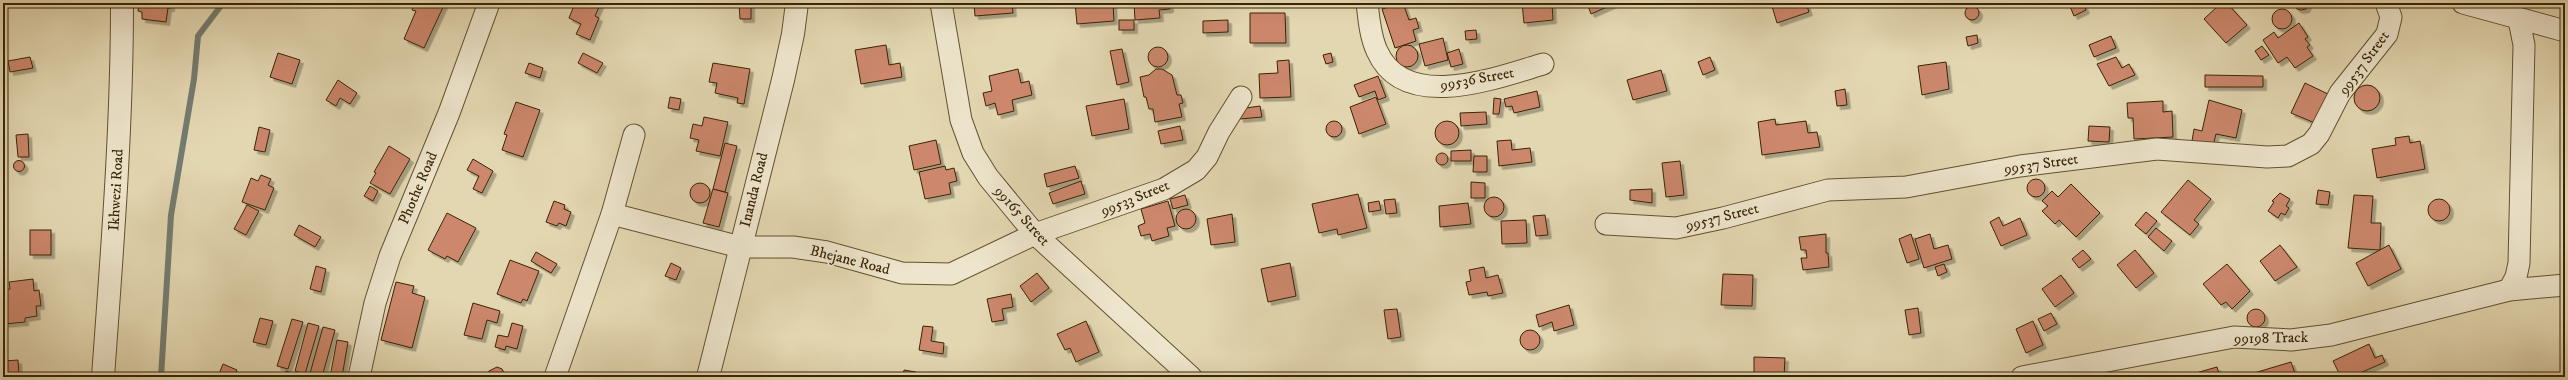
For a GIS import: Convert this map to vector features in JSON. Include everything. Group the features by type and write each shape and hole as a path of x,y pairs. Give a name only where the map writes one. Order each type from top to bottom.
{"street":[{"name":"Ikhwezi Road","path":"103,377 122,68 122,3"},
{"name":"Phothe Road","path":"360,377 375,303 390,256 449,113 489,3"},
{"name":"Inanda Road","path":"708,377 783,80 793,34 797,3"},
{"name":"99165 Street","path":"941,3 961,120 973,153 988,177 1035,234 1191,377"},
{"name":"99536 Street","path":"1367,3 1377,52 1392,71 1421,86 1462,85 1499,78 1543,64"},
{"name":"99537 Street","path":"1606,224 1676,228 1723,218 1828,190 1906,187 2020,166 2157,149 2267,157 2288,156 2310,144 2320,134 2340,94 2387,34 2391,17 2386,3"},
{"path":"2463,3 2519,20 2565,31"},
{"path":"2509,290 2516,277 2519,263 2524,45 2519,20"},
{"name":"99533 Street","path":"1035,234 1164,189 1196,170 1207,157 1219,132 1241,97"},
{"path":"556,377 612,214 634,135"},
{"name":"Bhejane Road","path":"612,214 740,247 793,247 827,252 902,273 951,274 1035,234"},
{"name":"99198 Track","path":"2022,377 2234,338 2291,340 2331,335 2509,290 2565,285"}],"building":[{"path":"139,3 171,3 171,8 168,8 166,22 142,19 142,12 138,11"},
{"path":"415,3 445,3 424,48 404,39 416,11 412,10"},
{"path":"575,3 601,3 595,16 599,18 590,40 576,34 581,24 569,18"},
{"path":"739,3 751,3 751,19 740,19"},
{"path":"974,3 1012,3 1013,13 975,16"},
{"path":"1075,3 1113,3 1114,21 1077,24"},
{"path":"1134,3 1170,3 1170,9 1159,10 1160,18 1135,20"},
{"path":"1403,3 1409,20 1416,18 1419,28 1413,30 1416,41 1395,48 1382,9"},
{"path":"1522,3 1552,3 1553,20 1524,23"},
{"path":"1587,3 1616,3 1591,14"},
{"path":"1771,3 1806,3 1809,12 1777,23"},
{"path":"2083,3 2086,10 2074,16 2069,4"},
{"path":"2221,3 2227,3 2247,25 2226,43 2204,19"},
{"path":"2292,3 2309,3 2306,9 2301,10 2297,9"},
{"path":"1969,6 1975,6 1979,10 1979,16 1975,20 1969,20 1965,16 1965,10"},
{"path":"2282,9 2289,12 2292,19 2289,26 2282,29 2275,26 2272,19 2275,12"},
{"path":"1250,13 1285,13 1286,43 1250,43"},
{"path":"1119,20 1134,20 1134,30 1119,30"},
{"path":"1228,20 1228,32 1203,33 1203,21"},
{"path":"2299,23 2308,37 2305,39 2310,45 2307,47 2313,56 2295,68 2287,57 2278,63 2263,40 2274,32 2278,38"},
{"path":"1476,30 1477,39 1466,40 1465,31"},
{"path":"1977,35 1978,43 1968,46 1966,37"},
{"path":"2111,36 2116,48 2094,57 2089,45"},
{"path":"1443,38 1448,60 1425,66 1419,44"},
{"path":"886,45 889,65 900,63 902,77 861,84 855,50"},
{"path":"1407,45 1415,48 1418,56 1415,64 1407,67 1399,64 1396,56 1399,48"},
{"path":"2262,46 2269,55 2261,60 2255,51"},
{"path":"1154,47 1162,47 1168,53 1168,61 1162,67 1154,67 1148,61 1148,53"},
{"path":"1122,49 1129,82 1117,85 1110,51"},
{"path":"1459,49 1463,64 1451,67 1447,53"},
{"path":"278,53 300,60 292,84 270,77"},
{"path":"583,53 603,63 597,73 578,63"},
{"path":"1331,53 1333,62 1326,64 1323,55"},
{"path":"30,57 33,68 10,72 8,61"},
{"path":"1710,57 1715,70 1703,75 1698,62"},
{"path":"2116,57 2122,68 2129,64 2135,75 2109,86 2097,64"},
{"path":"1289,60 1291,97 1260,98 1259,74 1278,73 1277,61"},
{"path":"1946,62 1949,89 1922,95 1918,66"},
{"path":"529,63 543,68 540,78 525,73"},
{"path":"713,63 750,69 744,104 737,103 738,98 715,93 717,83 709,82"},
{"path":"1018,69 1021,83 1029,81 1032,95 1012,100 1014,111 998,115 995,103 986,106 983,93 992,91 989,76"},
{"path":"1156,69 1162,69 1172,75 1177,95 1181,95 1183,103 1179,104 1182,117 1155,122 1153,109 1149,109 1146,97 1144,97 1140,77 1149,75"},
{"path":"1661,70 1667,91 1633,100 1627,80"},
{"path":"2205,75 2263,76 2263,87 2205,87"},
{"path":"1378,76 1386,97 1378,100 1375,91 1359,97 1354,85"},
{"path":"338,80 357,93 350,104 340,98 336,106 326,100"},
{"path":"2305,83 2328,94 2315,123 2291,113"},
{"path":"2367,85 2376,89 2380,98 2376,107 2367,111 2358,107 2354,98 2358,89"},
{"path":"1845,89 1847,105 1837,106 1835,91"},
{"path":"1537,91 1540,107 1514,113 1512,106 1506,107 1504,99"},
{"path":"670,97 681,99 679,110 668,108"},
{"path":"1376,97 1386,124 1359,134 1350,107"},
{"path":"1494,98 1501,99 1499,114 1493,114"},
{"path":"1124,99 1129,129 1092,136 1086,106"},
{"path":"2209,100 2242,110 2236,138 2216,134 2213,146 2192,141 2194,129 2202,131"},
{"path":"2163,101 2163,112 2172,111 2173,137 2134,139 2133,118 2128,118 2127,103"},
{"path":"516,102 540,110 523,157 502,150 507,135 504,134"},
{"path":"1260,106 1262,117 1240,119 1239,109"},
{"path":"1486,112 1487,124 1461,126 1460,113"},
{"path":"704,117 728,122 720,156 696,151 699,140 690,138 693,124 702,126"},
{"path":"1775,119 1776,125 1806,121 1808,133 1817,132 1820,147 1762,155 1758,122"},
{"path":"1334,121 1341,126 1342,129 1337,136 1334,137 1327,132 1326,129 1331,122"},
{"path":"1447,121 1455,125 1459,133 1455,141 1447,145 1439,141 1435,133 1439,125"},
{"path":"1180,126 1183,140 1161,144 1158,131"},
{"path":"2089,126 2110,127 2109,142 2088,141"},
{"path":"259,127 270,130 265,152 254,150"},
{"path":"28,134 29,157 18,157 16,135"},
{"path":"2409,136 2410,143 2420,141 2425,169 2377,178 2372,149 2396,145 2395,138"},
{"path":"936,140 941,164 914,170 909,146"},
{"path":"1511,140 1512,150 1530,148 1532,162 1499,166 1497,141"},
{"path":"725,143 737,146 725,192 713,189"},
{"path":"389,146 410,159 390,194 370,183 376,173 374,172"},
{"path":"1471,150 1471,161 1451,161 1451,151"},
{"path":"1444,153 1447,154 1447,164 1440,165 1437,164 1436,157 1437,154"},
{"path":"1474,156 1487,156 1487,172 1473,172"},
{"path":"473,159 493,171 482,193 473,189 479,176 467,170"},
{"path":"17,161 21,161 23,162 23,170 17,171 14,168 14,164"},
{"path":"1680,161 1684,195 1666,197 1662,163"},
{"path":"945,166 946,170 954,168 957,181 949,183 951,194 925,199 919,172"},
{"path":"1075,166 1079,178 1047,187 1044,174"},
{"path":"261,175 271,179 268,185 274,188 265,210 242,202 251,178 258,181"},
{"path":"2032,179 2040,179 2045,184 2043,195 2040,197 2032,197 2027,192 2027,184"},
{"path":"2188,180 2211,199 2194,220 2199,224 2190,235 2161,212"},
{"path":"1081,181 1085,194 1053,204 1049,193"},
{"path":"1471,182 1485,183 1485,198 1471,198"},
{"path":"700,183 707,186 710,193 707,200 700,203 693,200 690,193 693,186"},
{"path":"2071,184 2100,213 2076,237 2059,220 2055,224 2042,211 2048,206 2042,201 2052,191 2058,197"},
{"path":"370,186 378,191 373,201 364,196"},
{"path":"713,189 728,193 719,227 703,223"},
{"path":"1652,189 1652,203 1630,200 1630,190"},
{"path":"2318,190 2330,192 2328,205 2316,204"},
{"path":"2280,193 2290,199 2286,206 2289,208 2285,215 2281,213 2278,218 2268,211 2274,202 2272,201"},
{"path":"1358,194 1367,228 1338,235 1337,229 1319,233 1312,204"},
{"path":"1185,195 1188,205 1173,209 1170,199"},
{"path":"2354,195 2373,196 2371,223 2381,223 2380,250 2348,248"},
{"path":"1494,197 1501,200 1504,207 1501,214 1494,217 1487,214 1484,207 1487,200"},
{"path":"1395,199 1397,213 1386,214 1384,200"},
{"path":"2439,199 2443,200 2449,206 2449,214 2443,220 2439,221 2435,220 2429,214 2428,210 2429,206 2435,200"},
{"path":"554,201 565,205 564,209 571,212 566,226 559,223 557,226 546,222"},
{"path":"1168,201 1175,226 1167,228 1169,236 1152,241 1150,234 1141,236 1138,226 1145,223 1141,209"},
{"path":"1379,201 1381,210 1369,212 1368,203"},
{"path":"1468,203 1471,224 1440,227 1439,206"},
{"path":"247,205 259,211 246,235 234,229"},
{"path":"1182,209 1190,209 1196,215 1196,223 1190,229 1182,229 1176,223 1176,215"},
{"path":"2146,212 2157,221 2146,234 2135,225"},
{"path":"447,213 476,228 458,262 447,256 445,259 428,250"},
{"path":"1232,214 1235,242 1211,245 1207,219"},
{"path":"1545,215 1548,235 1536,236 1533,216"},
{"path":"1999,217 2003,226 2020,218 2027,235 2001,246 1990,222"},
{"path":"1526,220 1527,243 1502,244 1501,221"},
{"path":"299,225 321,237 315,247 294,235"},
{"path":"2156,228 2172,241 2164,251 2148,237"},
{"path":"30,230 51,230 51,255 30,255"},
{"path":"1826,234 1826,253 1828,253 1829,267 1803,270 1801,258 1807,258 1806,250 1801,250 1799,237"},
{"path":"1911,234 1919,259 1907,263 1899,239"},
{"path":"1930,234 1934,249 1948,245 1952,259 1924,268 1915,239"},
{"path":"2280,245 2297,267 2275,281 2260,261"},
{"path":"2389,245 2401,269 2368,286 2356,263"},
{"path":"2083,250 2091,259 2079,268 2072,259"},
{"path":"2135,250 2154,273 2136,288 2117,265"},
{"path":"536,252 557,264 551,273 531,261"},
{"path":"510,260 539,271 527,301 523,299 521,303 497,294"},
{"path":"671,263 681,268 676,280 665,276"},
{"path":"1290,263 1296,296 1268,302 1261,269"},
{"path":"1944,264 1947,272 1938,276 1935,267"},
{"path":"2227,264 2250,291 2232,309 2226,302 2221,305 2203,284"},
{"path":"316,266 326,269 321,292 310,289"},
{"path":"1484,267 1486,278 1498,275 1503,293 1488,296 1487,292 1469,295 1466,282 1471,281 1469,270"},
{"path":"1037,273 1049,288 1031,302 1020,286"},
{"path":"1723,274 1753,275 1752,306 1721,305"},
{"path":"2061,275 2074,293 2055,307 2042,289"},
{"path":"33,279 34,291 39,290 41,306 36,306 37,316 25,318 25,322 5,324 3,290 10,289 9,282"},
{"path":"396,282 414,286 412,293 425,297 412,348 381,340"},
{"path":"1011,294 1013,307 1002,309 1004,320 992,322 987,299"},
{"path":"473,303 500,311 497,323 487,320 482,339 464,335"},
{"path":"1569,305 1574,325 1554,331 1552,322 1539,327 1536,315"},
{"path":"1918,308 1921,333 1909,335 1905,310"},
{"path":"1397,309 1401,337 1388,339 1384,310"},
{"path":"2256,309 2262,312 2265,318 2262,324 2256,327 2250,324 2247,318 2250,312"},
{"path":"2051,313 2057,324 2044,331 2038,319"},
{"path":"260,318 273,321 266,345 253,342"},
{"path":"292,319 303,322 288,369 277,366"},
{"path":"1086,321 1099,352 1076,362 1070,348 1065,350 1057,334"},
{"path":"2033,321 2043,345 2026,353 2016,329"},
{"path":"308,323 319,326 305,374 295,371"},
{"path":"512,323 523,326 517,349 506,346 505,350 495,347 498,335 508,337"},
{"path":"923,326 933,327 931,341 944,343 943,354 919,350"},
{"path":"323,327 335,330 322,377 309,377"},
{"path":"1530,330 1537,333 1540,340 1537,347 1530,350 1523,347 1520,340 1523,333"},
{"path":"337,340 348,342 342,377 330,377"},
{"path":"2369,344 2375,358 2382,355 2385,362 2351,377 2341,377 2333,361"},
{"path":"1754,357 1785,358 1784,377 1754,377"},
{"path":"18,360 19,377 5,377 4,361"},
{"path":"2291,362 2296,376 2244,377 2244,376"},
{"path":"223,364 237,370 234,377 219,374"},
{"path":"497,367 502,369 506,377 487,377 489,371"},
{"path":"2217,367 2220,377 2197,377 2196,373"},
{"path":"904,370 916,372 915,377 903,377"},
{"path":"286,371 305,377 284,377"},
{"path":"2498,373 2530,376 2530,377 2497,377"}],"waterway":[{"path":"161,377 171,215 194,79 198,36 223,3"}]}
